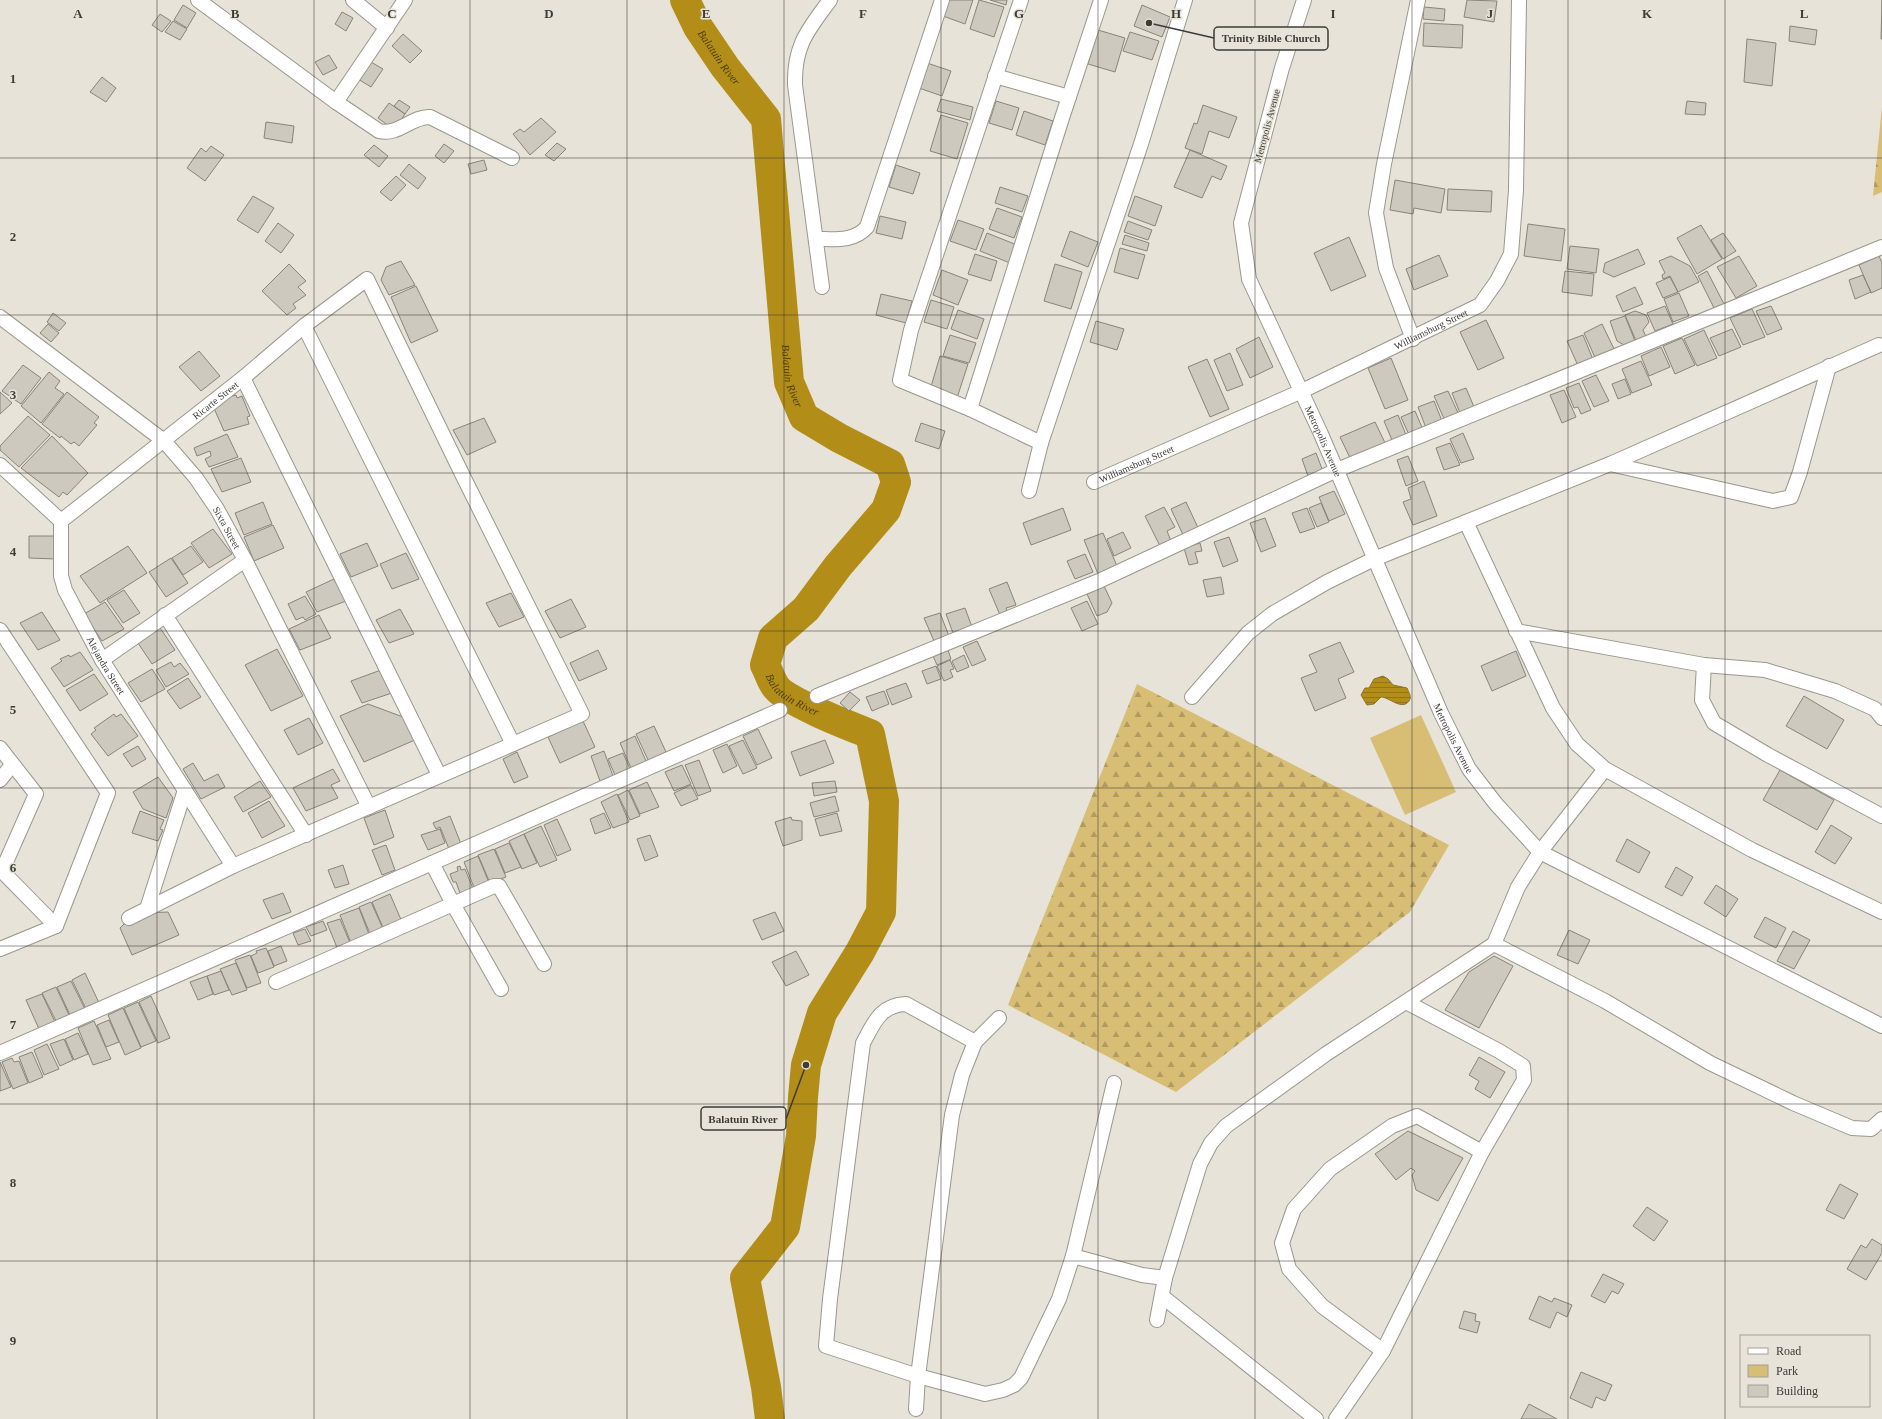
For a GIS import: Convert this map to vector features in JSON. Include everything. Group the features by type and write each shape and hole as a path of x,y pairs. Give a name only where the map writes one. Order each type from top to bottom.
{"street":[{"path":"198,0 336,102 379,131 385,133 392,132 422,118 430,117 512,158"},
{"path":"353,0 387,28"},
{"path":"336,102 405,0"},
{"path":"822,287 817,240 795,85 794,65 800,46 812,25 830,0"},
{"path":"817,240 849,238 856,236 867,227 942,0"},
{"path":"1021,0 911,330 900,380 970,409 1041,443"},
{"path":"970,409 1101,0"},
{"path":"1029,491 1041,443 1141,144 1185,0"},
{"name":"Metropolis Avenue","path":"1304,0 1282,68 1241,223 1249,279 1337,470 1441,713 1469,769 1496,804 1540,852"},
{"path":"1413,339 1386,268 1376,213 1384,164 1418,0"},
{"name":"Williamsburg Street","path":"1094,482 1302,392 1480,305 1497,281 1512,254 1516,190 1519,0"},
{"path":"995,76 1069,96"},
{"path":"817,696 1098,581 1337,470 1882,247"},
{"name":"Ricarte Street","path":"61,520 243,378 304,326 368,278 463,476 582,714 513,744"},
{"name":"Sixta Street","path":"0,317 164,441 196,478 217,509 245,560 369,807"},
{"path":"129,918 233,866 513,744 304,326"},
{"path":"1192,697 1248,633 1272,614 1327,582 1374,559 1610,464 1879,345"},
{"path":"1610,464 1773,501 1791,497 1800,472 1829,366"},
{"path":"243,378 439,775"},
{"path":"0,464 61,520"},
{"name":"Alejandra Street","path":"61,520 61,576 65,590 102,660 233,866"},
{"path":"1466,522 1516,632 1553,708 1577,744 1605,769 1752,850 1882,912"},
{"path":"102,660 245,560"},
{"path":"165,615 306,835"},
{"path":"0,630 108,793 56,926 0,949"},
{"path":"1516,632 1704,665 1765,670 1835,691 1875,709 1882,718"},
{"path":"1704,665 1702,700 1714,723 1768,755 1882,816"},
{"path":"0,1053 780,710"},
{"path":"0,748 36,794 1,871 56,926"},
{"path":"0,780 12,764"},
{"path":"1157,1320 1163,1297 1165,1278 1200,1164 1211,1143 1232,1122 1326,1054 1494,944 1518,887 1540,852 1605,769"},
{"path":"147,909 185,790"},
{"path":"1540,852 1882,1026"},
{"path":"432,864 501,989"},
{"path":"276,982 494,886 499,886 544,964"},
{"path":"1494,944 1605,1001 1710,1063 1793,1103 1852,1128 1871,1129 1882,1119"},
{"path":"1336,1419 1383,1351 1482,1152 1524,1080 1523,1066 1499,1051 1406,1002"},
{"path":"975,1042 906,1004 895,1004 885,1010 875,1021 863,1043 830,1298 826,1346 918,1376 985,1394 1003,1390 1014,1385 1022,1378 1059,1299 1073,1256 1114,1083"},
{"path":"916,1409 918,1376 952,1115 962,1075 975,1042 999,1018"},
{"path":"1383,1351 1322,1306 1289,1269 1282,1243 1294,1209 1330,1169 1392,1126 1417,1116 1482,1152"},
{"path":"1073,1256 1142,1275 1165,1278"},
{"path":"1163,1297 1316,1419"}],"green space":[{"path":"1882,106 1882,192 1873,196"},
{"path":"1137,684 1449,845 1410,912 1176,1092 1008,1005"},
{"path":"1421,715 1456,792 1405,815 1370,738"}],"shaded area":[{"path":"1383,676 1393,685 1407,688 1410,698 1406,704 1399,704 1381,697 1374,704 1367,705 1361,695 1365,688 1369,688 1374,679"}],"building":[{"path":"949,0 973,0 965,24 943,16"},
{"path":"979,0 1004,7 994,37 970,29"},
{"path":"990,0 1007,0 1006,5"},
{"path":"1467,0 1497,1 1494,22 1464,17"},
{"path":"1882,0 1882,39 1881,39"},
{"path":"183,5 196,13 187,28 174,20"},
{"path":"1142,5 1170,17 1162,37 1134,26"},
{"path":"1424,7 1445,9 1444,21 1423,19"},
{"path":"342,12 353,18 346,31 335,24"},
{"path":"160,14 171,21 162,32 152,25"},
{"path":"173,21 187,29 180,40 165,32"},
{"path":"1424,23 1463,25 1462,48 1423,46"},
{"path":"1790,26 1817,30 1815,45 1789,41"},
{"path":"1098,30 1125,38 1115,72 1088,64"},
{"path":"1130,32 1159,41 1152,60 1123,51"},
{"path":"403,34 422,51 410,63 392,46"},
{"path":"1747,39 1776,43 1772,86 1744,82"},
{"path":"329,55 337,68 323,75 315,62"},
{"path":"371,62 383,69 371,87 358,79"},
{"path":"927,63 951,71 942,96 919,88"},
{"path":"102,77 116,88 106,102 90,92"},
{"path":"941,99 973,107 970,120 937,111"},
{"path":"399,100 410,107 405,114 394,106"},
{"path":"996,101 1019,108 1012,130 989,123"},
{"path":"1687,101 1706,103 1705,115 1685,114"},
{"path":"389,103 405,114 394,130 378,118"},
{"path":"1203,105 1237,117 1229,138 1209,131 1202,154 1185,148 1194,123 1197,124"},
{"path":"1024,111 1053,121 1045,145 1016,135"},
{"path":"941,115 968,123 957,159 930,151"},
{"path":"541,118 556,132 530,155 513,134 520,129 524,132"},
{"path":"266,122 294,126 292,143 264,138"},
{"path":"557,143 566,149 554,161 545,155"},
{"path":"444,144 454,151 444,163 435,156"},
{"path":"374,145 388,156 379,167 364,155"},
{"path":"211,146 224,155 205,181 187,168 201,148 206,152"},
{"path":"1190,150 1227,166 1221,180 1212,176 1202,198 1174,187"},
{"path":"484,160 487,170 471,174 468,164"},
{"path":"409,164 426,178 418,189 400,175"},
{"path":"896,165 920,173 913,194 889,187"},
{"path":"396,176 406,185 391,201 380,192"},
{"path":"1395,180 1445,189 1441,213 1414,208 1413,214 1390,210"},
{"path":"1000,187 1028,196 1022,212 995,203"},
{"path":"1448,189 1492,191 1491,212 1447,210"},
{"path":"253,196 274,208 258,233 237,220"},
{"path":"1135,196 1162,206 1155,226 1128,216"},
{"path":"997,208 1022,217 1014,238 989,229"},
{"path":"880,216 906,222 902,239 876,233"},
{"path":"958,220 984,229 976,250 950,241"},
{"path":"1128,221 1152,230 1148,240 1124,232"},
{"path":"278,223 294,235 281,253 265,241"},
{"path":"1528,224 1565,229 1561,261 1524,256"},
{"path":"1701,225 1722,259 1697,274 1677,238"},
{"path":"1070,231 1098,242 1088,267 1061,256"},
{"path":"987,233 1017,245 1010,263 980,251"},
{"path":"1723,233 1736,251 1723,259 1711,240"},
{"path":"1125,235 1149,243 1147,251 1122,244"},
{"path":"1349,237 1366,276 1331,291 1314,253"},
{"path":"1570,246 1599,249 1596,273 1567,269"},
{"path":"1120,248 1145,255 1138,279 1114,272"},
{"path":"1638,249 1645,264 1614,277 1603,272 1605,263"},
{"path":"975,254 997,261 991,281 968,274"},
{"path":"1439,255 1448,276 1414,290 1406,269"},
{"path":"1671,256 1690,266 1699,282 1678,292 1670,276 1663,279 1662,275 1665,273 1659,261"},
{"path":"1739,256 1757,286 1736,298 1717,267"},
{"path":"1879,256 1882,263 1882,288 1871,293 1859,265"},
{"path":"401,261 415,285 389,295 381,280 386,267"},
{"path":"289,264 306,281 298,287 306,295 293,304 296,308 287,315 262,291"},
{"path":"1055,264 1082,272 1071,309 1044,301"},
{"path":"942,270 968,280 958,305 933,295"},
{"path":"1565,271 1594,274 1592,296 1562,292"},
{"path":"1707,271 1724,304 1714,308 1698,276"},
{"path":"1863,275 1871,292 1855,299 1849,280"},
{"path":"1670,277 1678,292 1663,298 1656,283"},
{"path":"416,286 438,331 411,343 391,297"},
{"path":"1635,287 1643,304 1623,312 1616,296"},
{"path":"1679,293 1689,316 1673,322 1664,299"},
{"path":"881,294 912,301 906,323 876,315"},
{"path":"931,300 954,307 947,329 924,322"},
{"path":"1665,306 1673,324 1655,331 1647,313"},
{"path":"1771,306 1782,329 1767,335 1756,311"},
{"path":"1752,309 1765,337 1743,345 1730,318"},
{"path":"958,310 984,319 977,339 951,329"},
{"path":"1635,311 1646,315 1649,322 1643,330 1647,339 1637,343 1625,315"},
{"path":"53,313 66,323 59,331 47,322"},
{"path":"1625,316 1635,341 1624,345 1617,341 1610,321"},
{"path":"1486,320 1504,358 1478,370 1460,332"},
{"path":"1096,321 1124,329 1117,350 1090,342"},
{"path":"48,324 59,333 51,342 40,333"},
{"path":"1602,324 1616,353 1597,362 1584,333"},
{"path":"1732,329 1741,347 1719,356 1710,338"},
{"path":"1704,330 1717,358 1697,366 1684,339"},
{"path":"950,335 976,343 969,363 943,356"},
{"path":"1583,335 1594,362 1579,368 1567,341"},
{"path":"1259,337 1273,367 1250,378 1236,349"},
{"path":"1682,338 1695,365 1675,374 1663,346"},
{"path":"1661,347 1670,367 1649,376 1641,356"},
{"path":"199,351 220,376 201,391 179,367"},
{"path":"1230,353 1243,385 1227,391 1214,360"},
{"path":"940,356 968,364 957,398 930,390"},
{"path":"1391,358 1408,400 1385,409 1368,368"},
{"path":"1207,359 1229,409 1210,417 1188,367"},
{"path":"1641,361 1652,385 1632,393 1622,369"},
{"path":"23,365 41,378 21,404 2,391"},
{"path":"49,372 60,381 55,388 64,394 41,423 21,406"},
{"path":"1596,375 1609,401 1594,407 1582,381"},
{"path":"1625,379 1631,394 1618,399 1612,384"},
{"path":"1579,383 1591,410 1581,414 1578,407 1574,408 1566,388"},
{"path":"1466,388 1474,407 1460,413 1452,393"},
{"path":"1564,390 1576,417 1562,423 1550,395"},
{"path":"1448,391 1459,415 1445,421 1434,396"},
{"path":"0,392 12,403 0,414"},
{"path":"67,392 99,417 94,423 97,425 79,446 74,442 71,444 61,436 60,438 42,424"},
{"path":"236,395 237,398 242,396 250,416 247,417 249,424 224,431 213,406 221,399"},
{"path":"1434,401 1442,421 1426,428 1418,407"},
{"path":"1415,411 1424,432 1410,437 1401,417"},
{"path":"1398,415 1406,435 1392,440 1384,421"},
{"path":"28,416 50,435 19,467 0,450 0,446"},
{"path":"484,418 496,442 467,455 453,430"},
{"path":"1375,422 1387,447 1352,462 1340,437"},
{"path":"921,423 945,431 939,449 915,441"},
{"path":"1463,433 1474,459 1461,463 1450,439"},
{"path":"227,434 238,457 209,467 205,459 211,456 210,451 197,456 194,448"},
{"path":"52,436 88,473 67,495 63,492 59,497 21,468"},
{"path":"1450,443 1460,465 1444,470 1436,448"},
{"path":"1316,453 1324,474 1309,479 1302,459"},
{"path":"1408,456 1418,481 1406,486 1397,460"},
{"path":"241,458 251,482 222,492 211,469"},
{"path":"1424,481 1437,516 1413,525 1403,502 1411,499 1408,488"},
{"path":"1334,491 1345,514 1329,521 1319,497"},
{"path":"263,502 272,524 244,535 235,513"},
{"path":"1186,502 1200,532 1185,539 1171,509"},
{"path":"1321,503 1329,522 1317,527 1309,508"},
{"path":"1164,507 1175,527 1167,531 1171,541 1160,546 1145,516"},
{"path":"1063,508 1071,530 1031,545 1023,523"},
{"path":"1307,508 1315,528 1300,533 1292,513"},
{"path":"1265,518 1276,546 1261,552 1250,523"},
{"path":"273,525 284,548 254,561 244,537"},
{"path":"213,529 232,554 209,568 191,543"},
{"path":"1123,532 1131,548 1114,556 1107,539"},
{"path":"1103,533 1117,566 1098,574 1084,540"},
{"path":"29,536 56,536 56,559 29,558"},
{"path":"1229,537 1238,561 1223,567 1214,542"},
{"path":"367,543 378,566 351,577 340,554"},
{"path":"1200,543 1202,551 1195,552 1198,563 1189,565 1184,548"},
{"path":"128,546 147,573 100,603 80,576"},
{"path":"191,546 203,562 183,575 172,558"},
{"path":"406,553 419,579 392,589 380,564"},
{"path":"1085,554 1093,572 1075,579 1067,561"},
{"path":"171,558 188,583 166,597 149,572"},
{"path":"1221,577 1224,594 1207,597 1203,580"},
{"path":"334,579 346,601 317,612 306,592"},
{"path":"1007,582 1016,605 1006,608 1008,613 1000,615 989,589"},
{"path":"1104,586 1112,603 1107,612 1097,616 1087,594"},
{"path":"124,590 140,613 123,623 107,600"},
{"path":"511,593 524,617 499,627 486,603"},
{"path":"305,596 316,614 305,620 303,617 296,620 288,604"},
{"path":"571,599 586,627 560,638 545,611"},
{"path":"1087,601 1098,624 1082,631 1071,608"},
{"path":"105,602 124,629 102,641 84,614"},
{"path":"965,608 972,627 953,633 946,614"},
{"path":"400,609 414,634 389,643 376,620"},
{"path":"42,612 60,640 38,650 20,623"},
{"path":"940,613 949,636 934,641 924,618"},
{"path":"319,615 331,638 300,650 289,629"},
{"path":"158,625 175,650 152,664 136,640"},
{"path":"977,641 986,660 972,666 963,647"},
{"path":"1340,642 1354,672 1338,679 1346,698 1315,711 1301,678 1317,672 1309,655"},
{"path":"277,649 303,696 271,711 245,665"},
{"path":"598,650 607,669 579,681 570,663"},
{"path":"948,650 951,659 937,665 933,656"},
{"path":"1516,651 1526,676 1492,691 1481,666"},
{"path":"80,652 93,670 64,687 51,668 62,661 60,659 69,655 70,657"},
{"path":"964,655 969,667 957,672 952,661"},
{"path":"950,660 954,669 950,670 953,677 944,681 937,666"},
{"path":"171,662 174,667 180,663 189,674 166,687 156,670"},
{"path":"936,666 941,679 927,684 922,671"},
{"path":"152,669 165,689 141,702 128,683"},
{"path":"381,670 392,693 362,703 351,681"},
{"path":"94,674 108,694 80,711 66,690"},
{"path":"188,678 201,697 180,709 167,691"},
{"path":"906,683 912,697 892,705 886,690"},
{"path":"884,691 889,704 872,711 866,697"},
{"path":"850,692 860,700 849,711 840,703"},
{"path":"1804,696 1844,720 1827,749 1786,726"},
{"path":"368,704 403,717 415,740 364,762 340,716"},
{"path":"114,714 116,717 121,714 138,736 108,756 91,734 96,730 94,728"},
{"path":"309,718 323,743 298,755 284,730"},
{"path":"583,721 595,747 560,763 548,737"},
{"path":"654,726 666,752 649,762 636,734"},
{"path":"758,729 772,758 757,765 743,736"},
{"path":"635,736 646,761 631,768 620,743"},
{"path":"743,740 757,768 743,774 729,746"},
{"path":"825,740 834,763 800,776 791,752"},
{"path":"727,744 737,766 723,773 713,750"},
{"path":"138,746 146,759 132,767 123,754"},
{"path":"604,751 613,776 600,781 591,756"},
{"path":"517,752 528,777 514,783 503,759"},
{"path":"623,753 630,769 615,775 608,759"},
{"path":"699,760 711,791 698,796 685,765"},
{"path":"193,763 204,781 218,774 225,787 201,799 183,769"},
{"path":"682,765 691,784 674,791 665,772"},
{"path":"333,769 340,781 331,785 338,798 306,811 293,788"},
{"path":"1780,770 1834,800 1817,830 1763,800"},
{"path":"158,777 173,798 166,818 143,809 133,792"},
{"path":"260,781 271,797 243,812 234,797"},
{"path":"835,781 837,792 814,796 812,783"},
{"path":"647,782 659,807 640,814 629,790"},
{"path":"691,785 698,799 681,806 674,793"},
{"path":"628,790 640,816 630,820 618,795"},
{"path":"617,794 629,822 613,828 601,802"},
{"path":"835,796 839,811 814,817 810,803"},
{"path":"269,801 285,826 262,838 248,813"},
{"path":"385,810 394,837 374,845 364,818"},
{"path":"140,811 164,820 160,829 163,830 158,841 132,833"},
{"path":"604,813 611,828 595,834 590,819"},
{"path":"837,813 842,831 820,836 815,819"},
{"path":"450,816 461,844 449,849 440,827 436,829 433,823"},
{"path":"791,817 792,820 802,821 802,840 783,846 775,822"},
{"path":"557,819 571,850 557,856 544,825"},
{"path":"1831,825 1852,838 1835,864 1815,852"},
{"path":"541,826 557,860 540,867 524,834"},
{"path":"440,829 445,843 428,850 421,835"},
{"path":"524,834 537,863 522,869 509,841"},
{"path":"650,835 658,856 645,861 637,839"},
{"path":"1627,839 1650,852 1639,873 1616,861"},
{"path":"509,843 521,867 505,873 495,849"},
{"path":"386,845 395,870 382,875 372,850"},
{"path":"494,849 506,877 490,883 478,855"},
{"path":"478,856 490,885 475,890 464,862"},
{"path":"343,865 349,884 335,888 328,870"},
{"path":"460,866 461,870 465,869 474,891 461,896 456,882 453,882 450,874 458,871 457,867"},
{"path":"1676,867 1693,877 1682,896 1665,887"},
{"path":"1716,885 1738,899 1726,917 1704,903"},
{"path":"283,893 291,912 272,919 263,900"},
{"path":"390,894 402,922 384,930 372,902"},
{"path":"371,902 384,931 371,936 359,907"},
{"path":"359,908 370,937 351,943 340,915"},
{"path":"168,912 179,935 132,955 120,928 126,922 145,913"},
{"path":"775,912 784,931 762,940 753,920"},
{"path":"1765,917 1786,928 1776,948 1754,937"},
{"path":"340,919 351,945 338,950 327,923"},
{"path":"323,921 327,930 311,936 306,927"},
{"path":"305,929 311,941 298,945 293,933"},
{"path":"1569,930 1590,940 1578,964 1557,955"},
{"path":"1793,931 1810,940 1794,969 1777,961"},
{"path":"281,946 287,961 274,966 268,951"},
{"path":"266,948 274,967 258,973 251,956 257,953 256,951"},
{"path":"796,951 809,975 786,986 772,962"},
{"path":"250,955 261,983 247,988 235,960"},
{"path":"1494,956 1513,966 1479,1028 1445,1010 1469,972"},
{"path":"236,963 247,990 232,995 220,969"},
{"path":"221,971 229,990 214,995 207,976"},
{"path":"85,973 100,1005 87,1011 72,980"},
{"path":"207,976 213,994 198,1000 190,982"},
{"path":"71,981 85,1009 70,1015 57,987"},
{"path":"56,987 69,1015 56,1021 42,993"},
{"path":"42,994 55,1022 39,1029 26,1000"},
{"path":"151,996 170,1038 158,1043 139,1002"},
{"path":"138,1002 156,1041 141,1047 124,1008"},
{"path":"123,1008 141,1048 125,1055 108,1015"},
{"path":"109,1020 119,1042 106,1047 97,1025"},
{"path":"94,1021 111,1059 93,1065 78,1028"},
{"path":"78,1033 88,1054 74,1060 65,1039"},
{"path":"64,1039 73,1060 60,1066 50,1044"},
{"path":"47,1044 59,1069 44,1075 34,1050"},
{"path":"32,1052 43,1077 29,1083 19,1057"},
{"path":"1479,1057 1505,1072 1490,1098 1475,1089 1479,1081 1469,1075"},
{"path":"12,1058 14,1062 19,1061 28,1083 13,1089 2,1062"},
{"path":"0,1062 11,1087 0,1091"},
{"path":"1408,1131 1463,1158 1438,1201 1416,1190 1412,1175 1415,1171 1411,1168 1396,1180 1375,1154"},
{"path":"1840,1184 1858,1194 1844,1219 1826,1210"},
{"path":"1647,1207 1668,1221 1654,1241 1633,1226"},
{"path":"1872,1239 1882,1245 1882,1253 1866,1280 1847,1269 1861,1245 1866,1248"},
{"path":"1603,1274 1624,1284 1618,1294 1612,1291 1605,1303 1591,1296"},
{"path":"1539,1296 1552,1302 1554,1298 1572,1305 1567,1317 1557,1312 1550,1328 1529,1319"},
{"path":"1464,1311 1476,1314 1475,1321 1480,1322 1477,1333 1459,1328"},
{"path":"1581,1372 1612,1385 1605,1401 1596,1397 1592,1408 1570,1398"},
{"path":"1529,1404 1557,1419 1521,1419"}],"waterway":[{"name":"Balatuin River","path":"685,0 698,27 725,67 766,119 789,382 804,417 839,438 890,464 896,482 886,510 838,566 806,609 773,638 765,665 774,685 782,693 820,713 870,734 884,801 881,912 860,952 822,1013 806,1065 801,1136 785,1227 745,1278 766,1387 770,1419"}],"place":[{"name":"Trinity Bible Church","path":"1149,23"},
{"name":"Balatuin River","path":"806,1065"}]}
